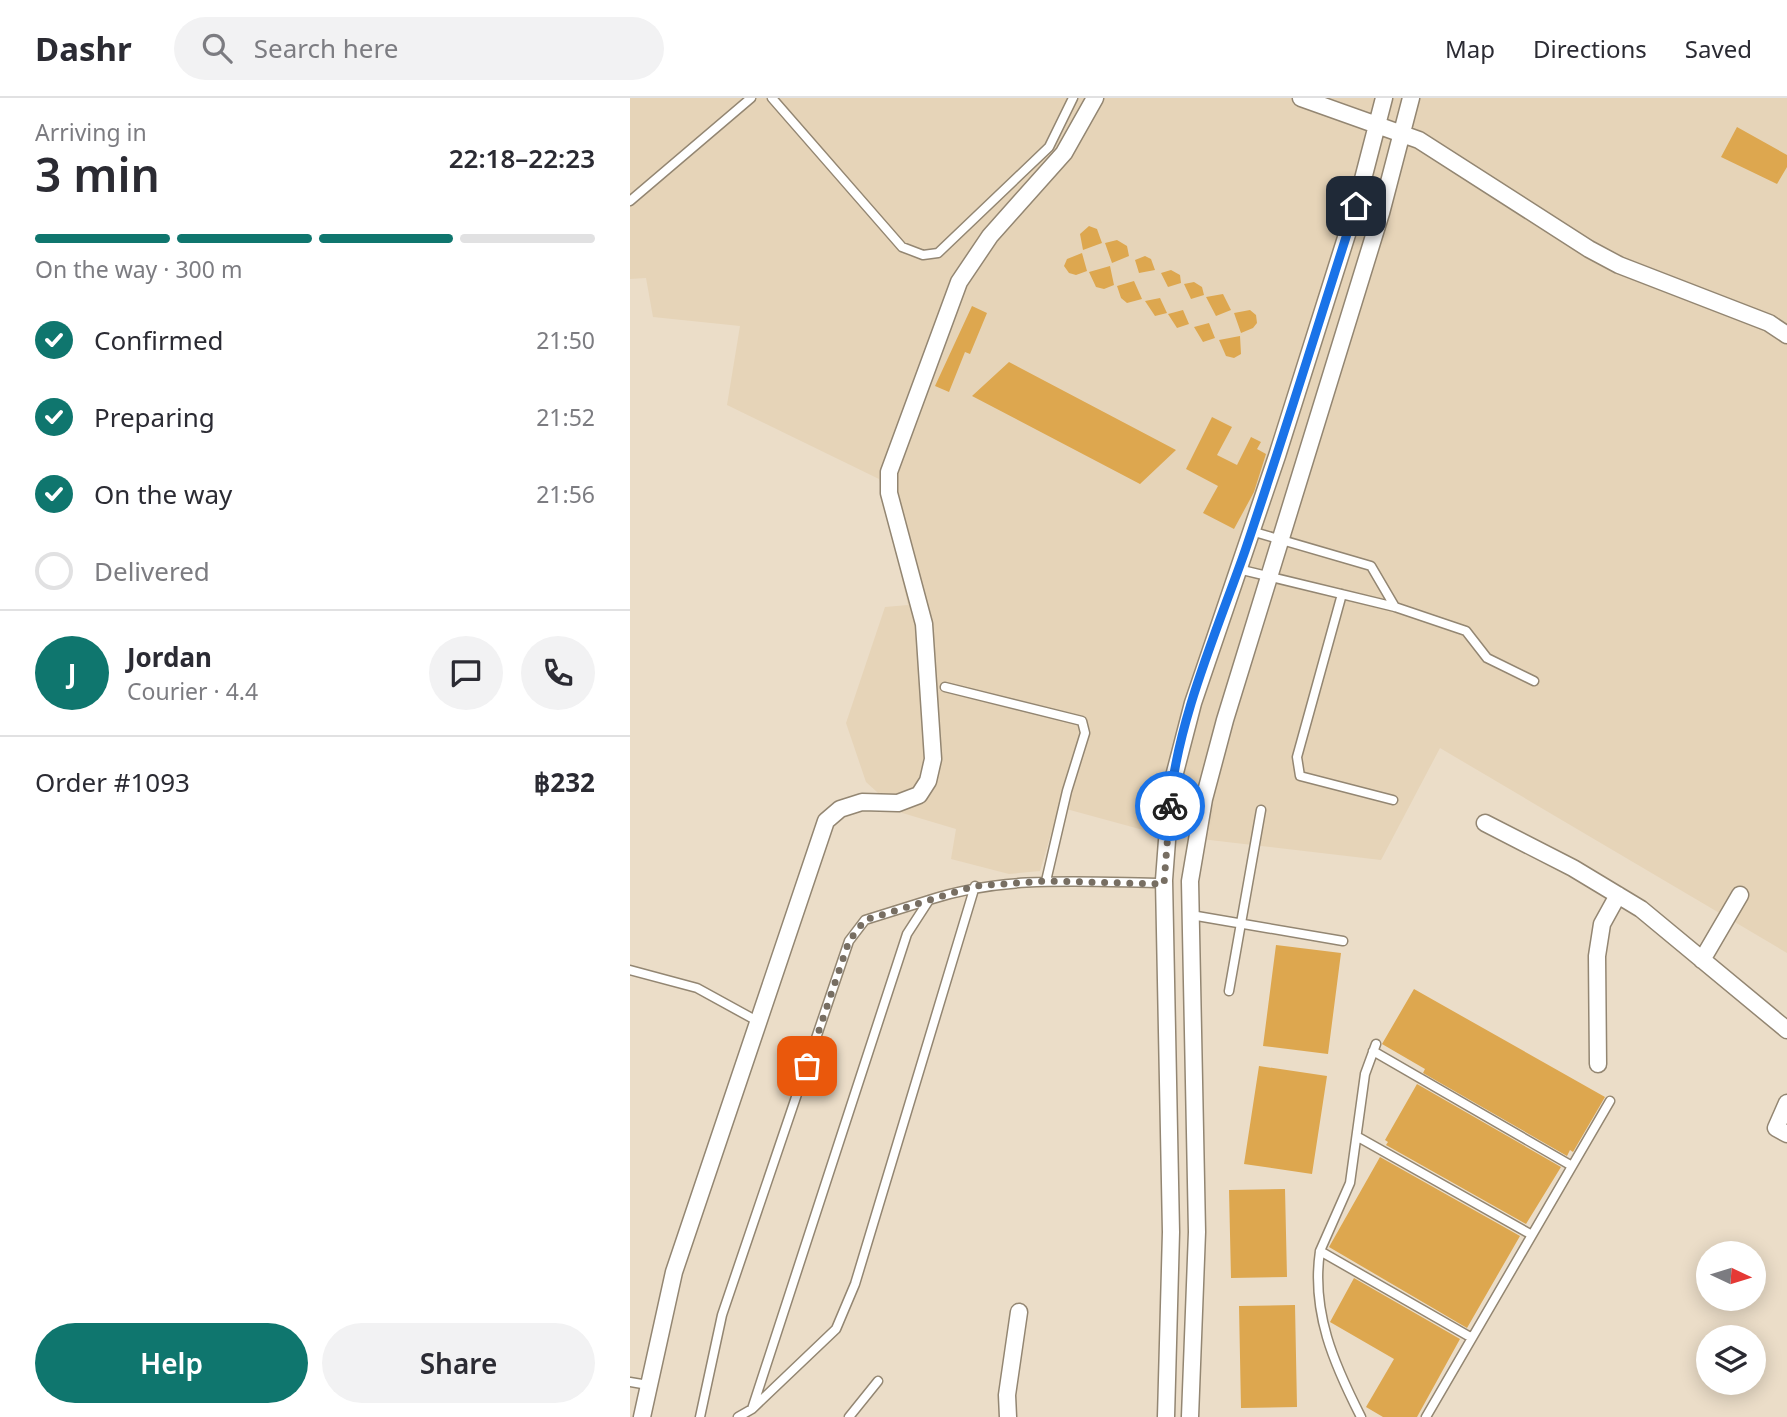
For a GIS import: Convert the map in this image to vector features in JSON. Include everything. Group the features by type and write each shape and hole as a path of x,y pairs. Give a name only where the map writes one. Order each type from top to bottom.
{"street":[{"path":"642,1417 674,1272 716,1139 760,1023 826,821 840,809 862,802 898,803 919,795 929,781 933,759 924,624 888,493 889,472 960,282 989,236 1064,153 1095,98"},
{"path":"1301,98 1419,140 1619,265 1769,323 1787,335"},
{"path":"1166,1417 1171,1232 1164,884 1171,788 1193,703 1352,219 1384,98"},
{"path":"1190,1417 1197,1232 1190,881 1204,799 1279,539 1381,213 1410,98"},
{"path":"1485,823 1573,868 1641,909 1787,1030"},
{"path":"1598,1064 1597,956 1602,924 1618,895"},
{"path":"1702,960 1740,895"},
{"path":"1787,1102 1776,1128 1787,1134"},
{"path":"1008,1417 1007,1395 1019,1312"}],"lane":[{"path":"630,201 751,98"},
{"path":"772,98 902,247 923,255 937,253 1049,147 1073,98"},
{"path":"1251,531 1371,566 1395,607"},
{"path":"1238,569 1395,607 1465,631 1486,658 1534,681"},
{"path":"1342,594 1297,757 1297,767 1300,776 1393,800"},
{"path":"945,687 1082,721 1084,724 1085,733 1046,881"},
{"path":"1228,991 1261,810"},
{"path":"700,1417 722,1315 849,941 865,920 975,886 1046,881 1164,884"},
{"path":"738,1417 752,1409 836,1329 855,1284 975,886"},
{"path":"752,1409 907,934 929,900"},
{"path":"1191,915 1343,942"},
{"path":"630,970 697,988 760,1023"},
{"path":"1361,1417 1326,1340 1319,1306 1320,1251 1350,1183 1365,1074 1374,1047 1572,1166"},
{"path":"1426,1417 1610,1101"},
{"path":"1358,1137 1532,1235"},
{"path":"1320,1251 1472,1338"},
{"path":"849,1417 878,1381"},
{"path":"630,1382 648,1385"}],"shaded area":[{"path":"630,98 1787,98 1787,953 1440,748 1381,860 1158,834 1059,807 1040,871 1009,874 951,859 956,829 899,812 866,782 846,723 885,607 908,605 879,479 727,405 740,326 653,317 646,278 630,279"}],"building":[{"path":"1737,127 1787,155 1787,167 1777,184 1721,157"},
{"path":"1089,226 1097,229 1102,243 1083,250 1080,234"},
{"path":"1117,240 1127,246 1129,256 1112,263 1105,243"},
{"path":"1082,253 1087,271 1076,275 1069,273 1064,266 1067,259"},
{"path":"1145,256 1151,259 1155,270 1139,273 1135,260"},
{"path":"1110,266 1114,285 1104,289 1096,287 1089,272"},
{"path":"1171,270 1180,275 1181,283 1168,287 1161,273"},
{"path":"1134,281 1142,299 1127,303 1121,298 1117,286"},
{"path":"1194,282 1202,287 1204,295 1191,299 1184,284"},
{"path":"1223,294 1231,310 1216,316 1206,297"},
{"path":"1160,298 1167,313 1155,316 1145,301"},
{"path":"972,306 987,313 970,354 965,352 949,392 935,386"},
{"path":"1183,310 1189,324 1177,328 1168,314"},
{"path":"1250,310 1256,315 1257,323 1253,328 1241,333 1234,313"},
{"path":"1209,323 1215,338 1203,342 1194,327"},
{"path":"1240,336 1241,354 1234,358 1226,356 1219,340"},
{"path":"1009,362 1176,450 1140,484 972,396"},
{"path":"1212,417 1232,427 1217,455 1237,465 1251,437 1261,442 1257,449 1266,454 1254,492 1234,529 1203,513 1218,486 1186,469"},
{"path":"1276,945 1341,953 1328,1054 1263,1046"},
{"path":"1414,989 1605,1097 1573,1152 1570,1150 1567,1156 1423,1073 1425,1069 1382,1044"},
{"path":"1259,1066 1327,1076 1312,1174 1244,1164"},
{"path":"1417,1084 1561,1167 1526,1224 1386,1145 1388,1142 1385,1140"},
{"path":"1380,1157 1520,1236 1467,1328 1329,1247"},
{"path":"1285,1189 1287,1277 1231,1278 1229,1190"},
{"path":"1354,1278 1460,1339 1417,1417 1383,1417 1366,1407 1394,1359 1330,1322"},
{"path":"1295,1305 1297,1407 1241,1408 1239,1306"}],"way so far":[{"path":"807,1066 849,941 865,920 975,886 1046,881 1164,884 1170,806"}],"route":[{"path":"1170,806 1171,788 1193,703 1277,457 1356,206"}]}
